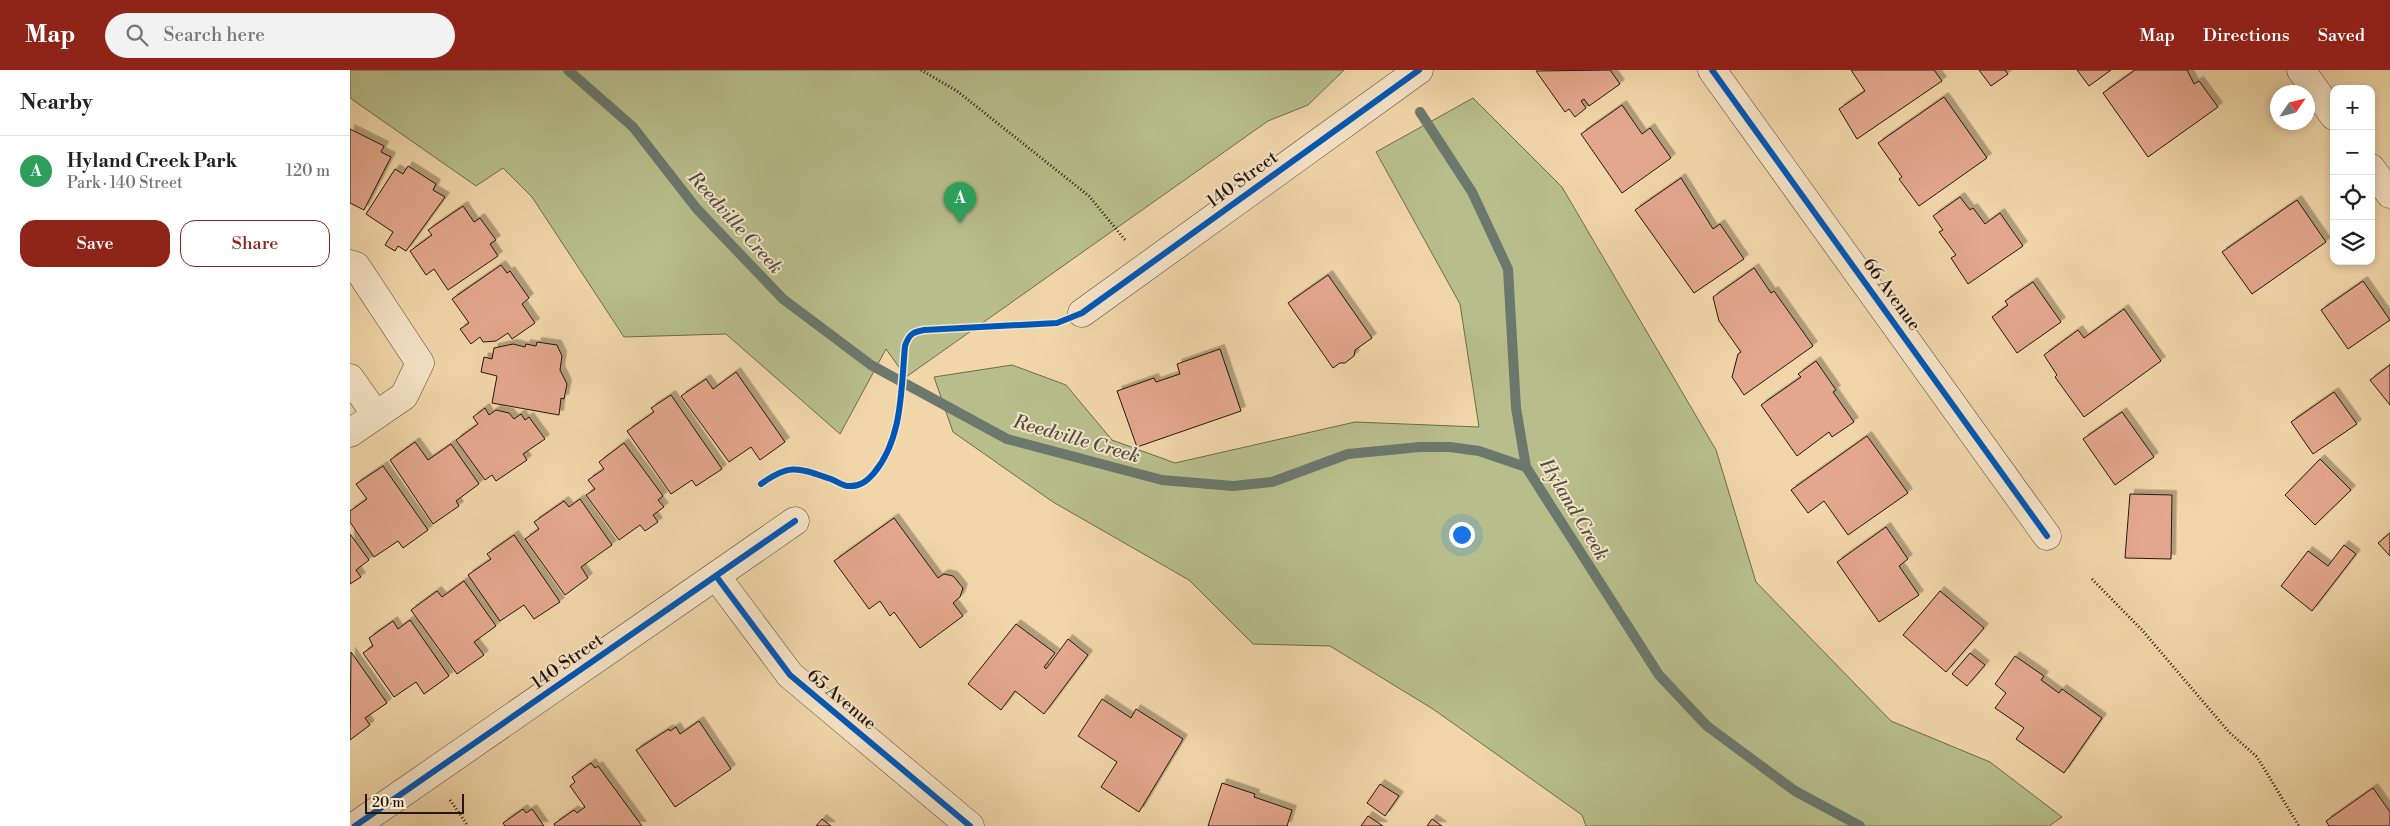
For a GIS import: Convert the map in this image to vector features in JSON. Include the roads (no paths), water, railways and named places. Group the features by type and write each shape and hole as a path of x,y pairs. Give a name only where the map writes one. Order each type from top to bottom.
{"street":[{"name":"66 Avenue","path":"1712,70 2047,536"},
{"path":"2301,70 2330,110"},
{"name":"140 Street","path":"1082,313 1415,73"},
{"path":"2375,173 2390,194"},
{"path":"350,264 356,266 420,363 404,396 350,433"},
{"path":"350,378 376,415"},
{"name":"140 Street","path":"355,826 795,521"},
{"name":"65 Avenue","path":"716,576 790,676 970,826"}],"waterway":[{"name":"Reedville Creek","path":"568,70 633,127 697,209 783,299 871,365 1007,439 1162,480 1233,486 1272,482 1348,454 1420,447 1450,447 1479,451 1526,467"},
{"name":"Hyland Creek","path":"1420,112 1472,192 1508,269 1516,408 1526,467 1659,675 1707,726 1795,791 1860,826"}],"place":[{"name":"Hyland Creek Park","path":"960,223"}]}
